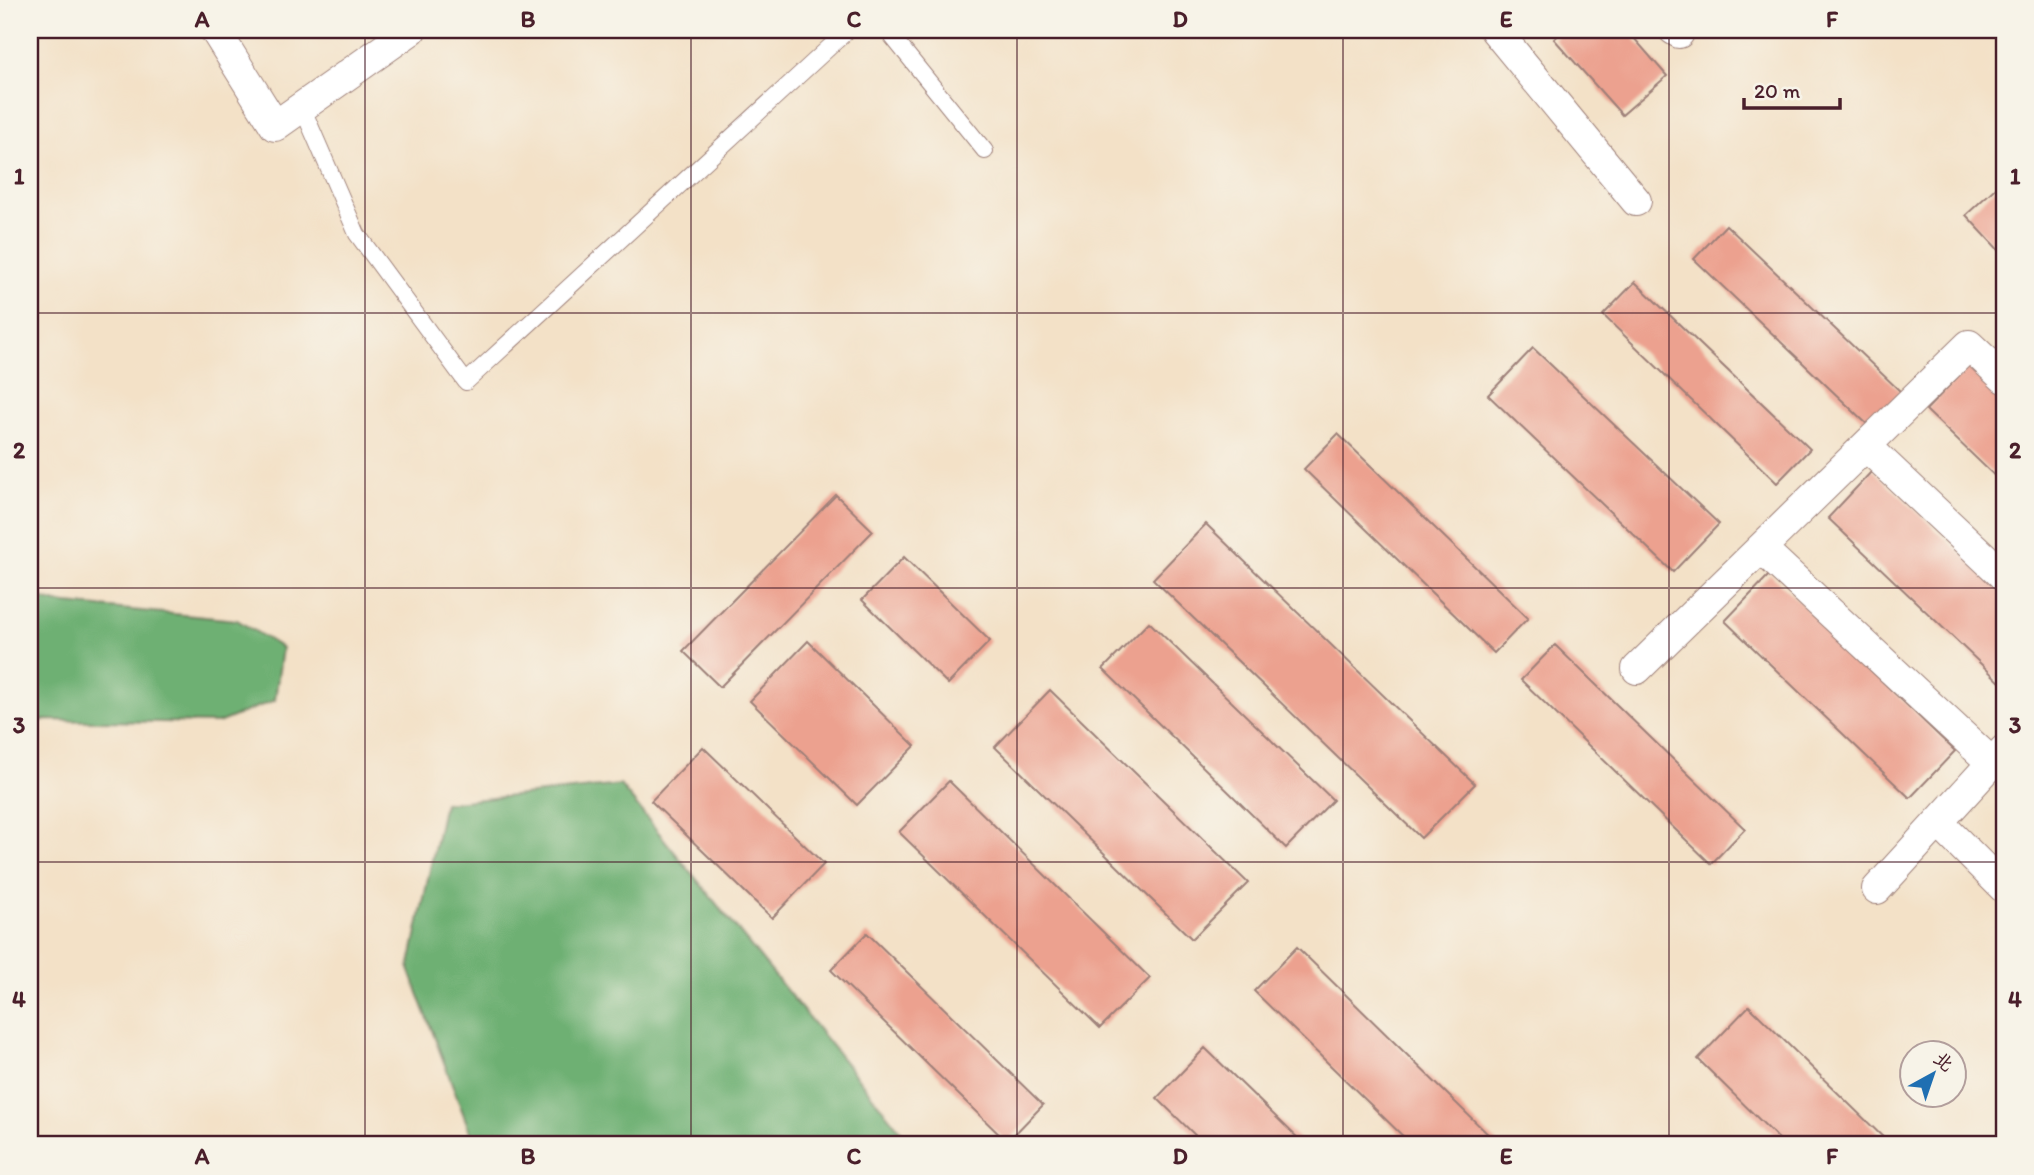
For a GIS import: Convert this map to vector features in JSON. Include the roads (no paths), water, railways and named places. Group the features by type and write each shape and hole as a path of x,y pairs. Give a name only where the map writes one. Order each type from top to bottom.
{"street":[{"path":"215,30 275,126 411,30"},
{"path":"1495,30 1636,201"},
{"path":"1637,669 1969,345 2004,379"},
{"path":"1866,446 2004,576"},
{"path":"1761,548 1998,757 1877,889"},
{"path":"1938,822 2004,888"}],"lane":[{"path":"302,107 357,234 466,382 848,30"},
{"path":"887,30 985,151"}]}
